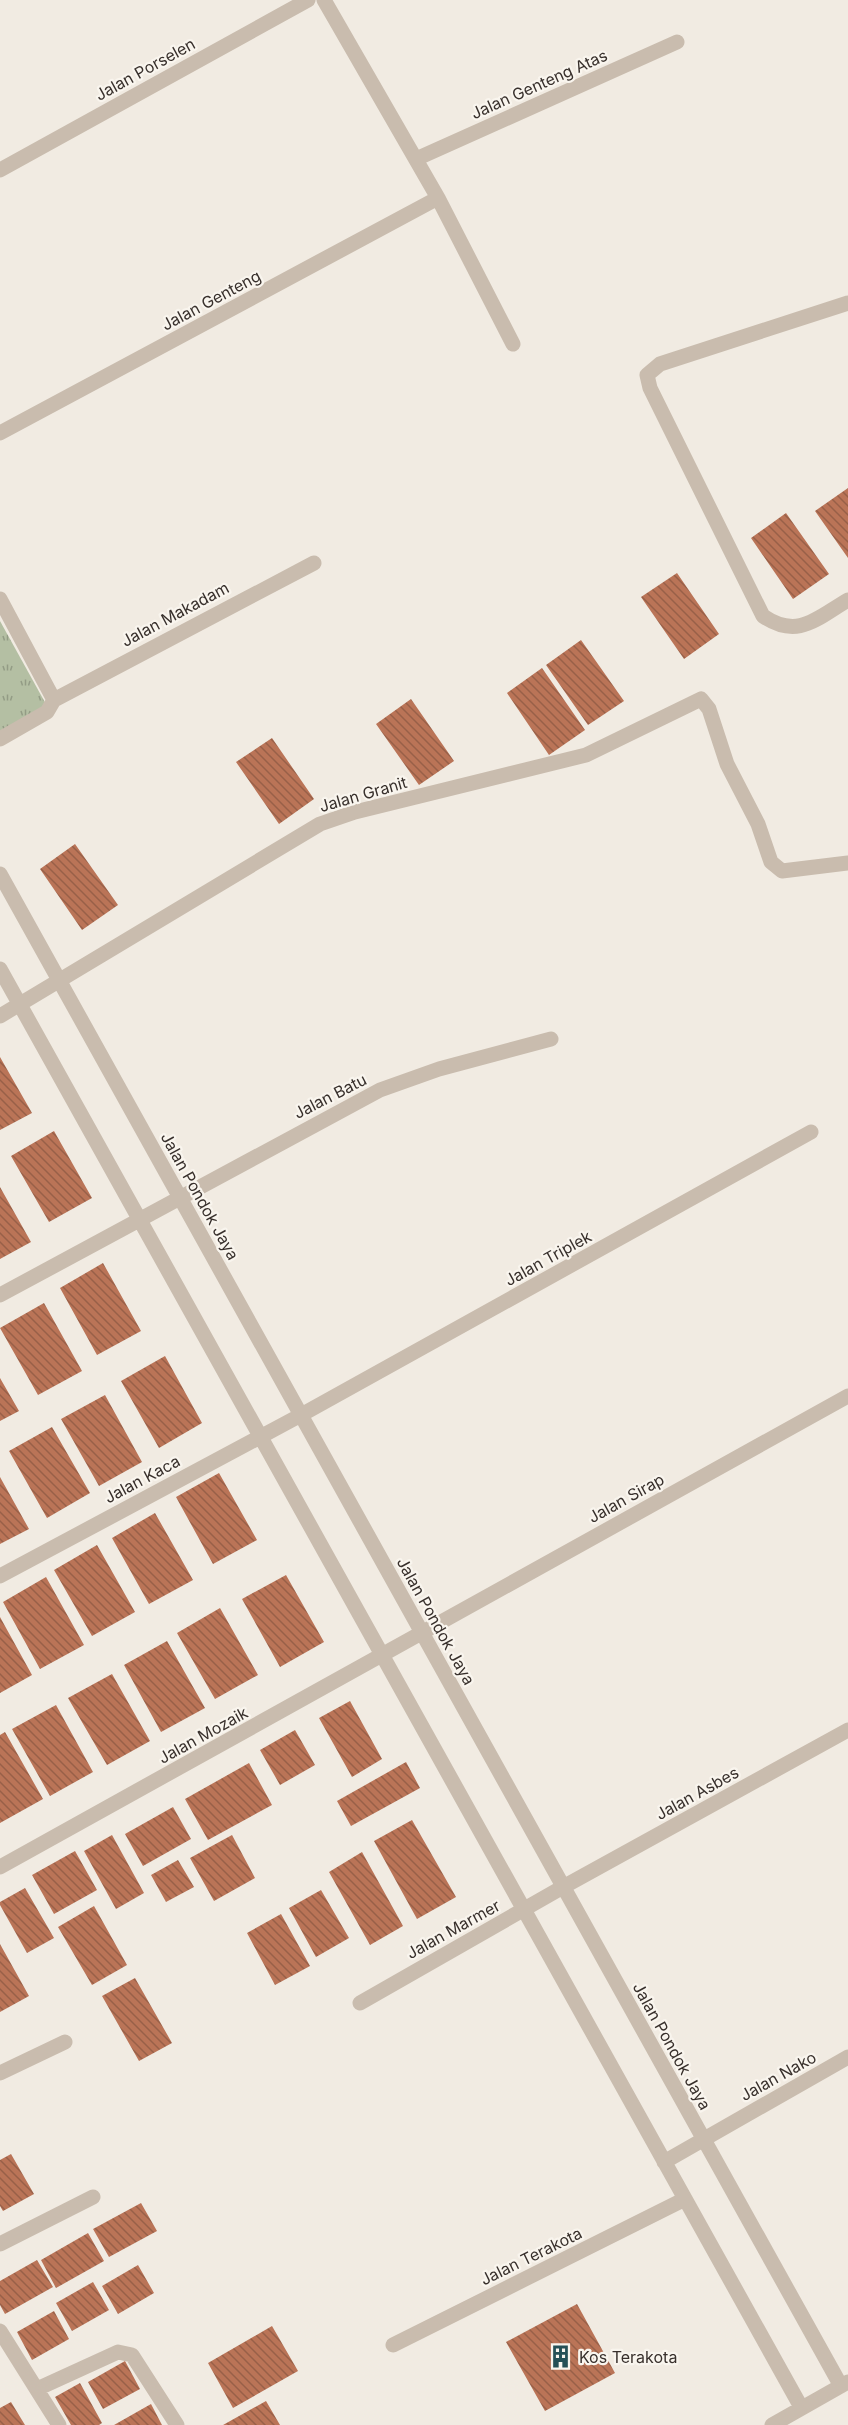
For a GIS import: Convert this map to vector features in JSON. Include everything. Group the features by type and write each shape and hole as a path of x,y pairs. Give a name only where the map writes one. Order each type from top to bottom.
{"street":[{"name":"Jalan Porselen","path":"0,170 308,0"},
{"path":"324,0 438,198 513,344"},
{"name":"Jalan Genteng Atas","path":"416,159 677,42"},
{"name":"Jalan Genteng","path":"0,433 438,198"},
{"path":"848,303 660,364 647,375 650,388 763,616 776,625 789,628 803,627 848,600"},
{"name":"Jalan Makadam","path":"0,739 47,712 54,700 314,563"},
{"path":"0,599 54,700"},
{"name":"Jalan Granit","path":"0,1016 320,824 355,812 586,755 700,699 709,710 727,764 758,824 771,862 782,872 848,863"},
{"name":"Jalan Pondok Jaya","path":"0,874 563,1887 844,2384"},
{"path":"0,969 801,2407"},
{"name":"Jalan Batu","path":"0,1295 380,1090 439,1069 551,1039"},
{"name":"Jalan Triplek","path":"301,1415 811,1132"},
{"name":"Jalan Sirap","path":"423,1633 848,1395"},
{"name":"Jalan Kaca","path":"0,1576 301,1415"},
{"name":"Jalan Mozaik","path":"0,1868 423,1633"},
{"name":"Jalan Asbes","path":"563,1887 848,1730"},
{"name":"Jalan Marmer","path":"360,2003 563,1887"},
{"path":"0,2073 65,2042"},
{"name":"Jalan Nako","path":"664,2162 848,2057"},
{"path":"0,2244 93,2197"},
{"name":"Jalan Terakota","path":"393,2345 685,2199"},
{"path":"0,2331 59,2425"},
{"path":"37,2389 118,2352 132,2355 177,2425"},
{"path":"772,2425 844,2384"}],"green space":[{"path":"0,621 47,706 0,734"}],"building":[{"path":"848,488 848,558 815,511"},
{"path":"786,513 829,574 793,599 751,538"},
{"path":"677,573 719,634 684,659 641,597"},
{"path":"581,640 624,701 588,725 546,665"},
{"path":"542,668 585,730 549,755 507,693"},
{"path":"411,699 454,761 419,785 376,724"},
{"path":"272,738 314,799 279,824 236,762"},
{"path":"75,844 118,905 82,930 40,869"},
{"path":"0,1057 32,1113 0,1130"},
{"path":"54,1131 92,1198 49,1222 11,1156"},
{"path":"0,1187 31,1242 0,1259"},
{"path":"103,1263 141,1331 97,1355 60,1288"},
{"path":"44,1303 82,1371 38,1395 0,1328"},
{"path":"165,1356 202,1423 159,1448 121,1381"},
{"path":"0,1378 19,1411 0,1421"},
{"path":"105,1395 142,1462 99,1486 61,1419"},
{"path":"52,1427 90,1493 47,1518 9,1451"},
{"path":"219,1473 257,1540 213,1564 176,1497"},
{"path":"0,1477 29,1529 0,1544"},
{"path":"155,1513 193,1580 149,1604 112,1538"},
{"path":"97,1545 135,1612 92,1636 54,1570"},
{"path":"286,1575 324,1642 280,1667 242,1599"},
{"path":"46,1577 84,1645 40,1669 3,1602"},
{"path":"220,1608 258,1675 215,1699 177,1633"},
{"path":"0,1617 32,1675 0,1693"},
{"path":"167,1641 205,1708 161,1732 124,1665"},
{"path":"112,1674 150,1741 107,1765 68,1698"},
{"path":"350,1701 382,1759 352,1777 319,1718"},
{"path":"56,1705 93,1772 50,1796 12,1729"},
{"path":"295,1730 315,1765 280,1785 260,1750"},
{"path":"5,1732 43,1799 0,1823 0,1735"},
{"path":"406,1762 420,1788 351,1826 337,1801"},
{"path":"249,1763 272,1805 208,1840 185,1799"},
{"path":"173,1807 191,1839 143,1866 125,1834"},
{"path":"412,1820 456,1897 417,1919 374,1841"},
{"path":"112,1835 144,1893 116,1909 84,1851"},
{"path":"232,1835 255,1878 214,1901 190,1858"},
{"path":"75,1851 97,1890 54,1914 32,1875"},
{"path":"362,1852 403,1926 370,1945 329,1872"},
{"path":"178,1860 194,1887 166,1902 151,1875"},
{"path":"25,1888 54,1938 27,1953 0,1905 0,1902"},
{"path":"321,1890 349,1938 316,1957 289,1908"},
{"path":"94,1906 127,1965 92,1985 58,1927"},
{"path":"281,1914 310,1966 275,1985 247,1933"},
{"path":"0,1944 29,1996 0,2012"},
{"path":"135,1978 172,2043 139,2061 102,1996"},
{"path":"11,2154 34,2194 3,2211 0,2206 0,2160"},
{"path":"141,2203 157,2231 109,2257 93,2229"},
{"path":"88,2233 104,2261 56,2288 41,2260"},
{"path":"37,2260 53,2287 5,2314 0,2305 0,2281"},
{"path":"138,2265 154,2293 118,2314 102,2286"},
{"path":"93,2282 109,2310 72,2331 56,2303"},
{"name":"Kos Terakota","path":"577,2304 615,2373 545,2411 506,2342"},
{"path":"54,2311 69,2339 32,2360 17,2332"},
{"path":"272,2326 298,2371 233,2408 208,2363"},
{"path":"125,2361 140,2389 103,2409 88,2382"},
{"path":"80,2383 102,2423 99,2425 71,2425 55,2397"},
{"path":"266,2401 280,2425 223,2425"},
{"path":"11,2402 25,2425 0,2425 0,2408"},
{"path":"151,2404 162,2425 114,2425"}],"place":[{"name":"Kos Terakota","path":"561,2357"}]}
